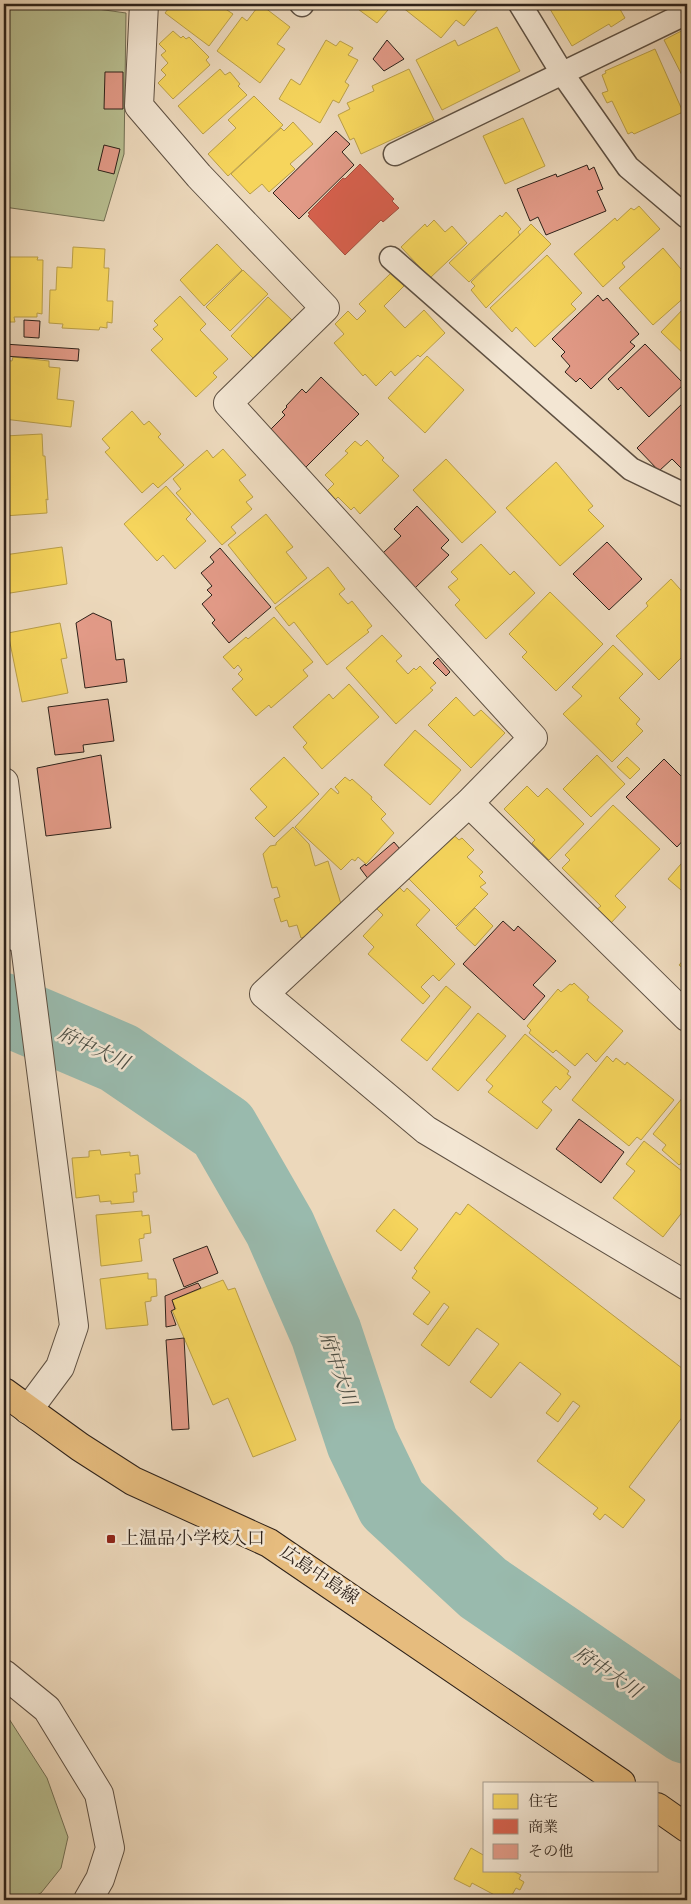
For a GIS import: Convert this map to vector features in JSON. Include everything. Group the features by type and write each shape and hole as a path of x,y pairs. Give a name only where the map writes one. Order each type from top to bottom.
{"main road":[{"name":"広島中島線","path":"4,1392 133,1481 269,1543 620,1782"},
{"path":"658,1808 687,1828"}],"street":[{"path":"144,4 139,106 199,176 325,308 228,403 534,738 469,803 264,994 426,1130 687,1286"},
{"path":"4,782 19,949 49,1124 74,1326 60,1366 28,1410"},
{"path":"469,803 687,1017"},
{"path":"4,1674 47,1708 99,1794 110,1848 100,1879 88,1900"}],"lane":[{"path":"520,4 562,73 628,167 687,217"},
{"path":"395,154 687,13"},
{"path":"391,258 631,469 687,496"}],"green space":[{"path":"4,4 62,4 126,13 124,154 104,221 4,207"},
{"path":"4,1711 47,1778 68,1837 61,1868 41,1893 26,1900 4,1900"}],"building: 住宅":[{"path":"172,4 223,4 221,6 233,14 209,46 165,13"},
{"path":"260,4 290,27 277,44 285,49 260,83 217,51 242,17 247,21"},
{"path":"351,4 393,4 377,23"},
{"path":"404,4 482,4 464,26 456,20 441,38 402,7"},
{"path":"547,4 617,4 625,18 611,27 609,24 572,46"},
{"path":"643,4 659,4 646,10"},
{"path":"497,27 520,71 442,110 416,60 455,40 458,46"},
{"path":"687,28 687,85 664,40"},
{"path":"173,31 181,38 183,36 186,39 189,37 209,57 206,60 210,65 173,99 158,83 166,75 161,70 168,63 161,55 166,51 159,44"},
{"path":"326,40 336,46 340,41 353,48 348,55 358,60 345,82 349,85 339,103 333,100 320,123 279,99 291,79 300,85"},
{"path":"655,49 683,112 634,134 632,132 628,134 612,101 607,103 602,93 608,91 602,75 606,73 605,71"},
{"path":"220,69 225,75 230,72 240,84 238,86 247,95 203,134 178,106"},
{"path":"409,69 434,120 361,154 354,138 350,140 338,115 350,109 347,103 374,91 372,86"},
{"path":"254,96 283,125 228,176 208,154 236,128 228,120"},
{"path":"523,118 545,166 505,184 483,136"},
{"path":"293,122 313,144 290,164 295,169 269,192 262,184 250,194 231,174 281,128 284,131"},
{"path":"639,206 660,229 622,263 625,267 603,287 574,254 615,218 617,221 631,208 634,210"},
{"path":"506,212 521,229 518,232 520,235 469,282 449,263 500,215 502,217"},
{"path":"434,220 445,232 452,226 467,243 430,278 401,247 425,224 427,227"},
{"path":"531,224 551,244 486,308 471,290 475,286 471,282"},
{"path":"217,244 242,270 204,306 180,280"},
{"path":"73,247 105,249 104,268 109,268 107,301 113,301 112,323 107,322 107,328 100,327 99,330 62,328 63,324 49,323 50,290 56,290 57,267 72,268"},
{"path":"663,248 687,276 687,295 653,325 619,288"},
{"path":"547,255 582,293 571,304 576,309 535,347 516,327 512,332 490,308"},
{"path":"4,257 38,257 37,260 43,260 42,314 37,313 37,317 14,317 15,322 4,322"},
{"path":"243,270 268,294 230,331 206,307"},
{"path":"391,273 404,286 384,306 405,328 424,310 445,333 420,357 418,355 395,376 391,371 376,386 365,374 363,376 334,343 344,334 335,324 348,311 357,320 366,311 359,304"},
{"path":"180,296 206,324 200,330 228,359 213,373 217,377 196,397 151,350 163,339 153,329 158,325 154,321"},
{"path":"268,297 292,320 254,359 231,336"},
{"path":"687,305 687,357 661,332"},
{"path":"427,356 464,390 425,433 388,398"},
{"path":"13,357 49,361 49,367 60,368 57,399 74,401 71,427 4,419 4,360 12,361"},
{"path":"132,411 144,425 149,421 161,434 158,437 184,465 158,488 153,483 142,493 105,452 110,448 102,439"},
{"path":"42,434 48,500 46,499 47,513 4,516 5,436"},
{"path":"367,440 384,458 382,460 399,476 360,514 354,507 351,510 338,497 335,500 327,491 334,484 325,475 348,453 345,451 355,441 361,446"},
{"path":"223,449 246,475 239,480 253,497 246,502 252,509 231,527 236,533 222,545 176,493 181,489 173,479 207,450 213,458"},
{"path":"446,459 496,512 462,543 413,490"},
{"path":"556,462 593,506 588,510 604,526 560,566 506,508"},
{"path":"166,486 191,514 186,519 206,541 175,569 163,555 157,561 124,524"},
{"path":"266,514 293,547 286,552 307,578 275,604 228,545"},
{"path":"481,544 510,575 514,571 535,593 486,639 455,605 460,600 448,587 458,579 451,572"},
{"path":"62,547 67,584 4,594 4,555"},
{"path":"328,567 345,589 339,594 348,604 352,601 372,626 367,630 369,632 327,665 294,622 289,626 275,608"},
{"path":"671,579 687,597 687,652 659,680 616,636 648,606 646,603"},
{"path":"550,592 603,644 556,691 522,657 527,652 509,634"},
{"path":"274,617 313,662 303,670 308,676 271,708 269,705 256,716 232,689 243,679 238,674 242,670 238,665 234,669 223,657 246,637 248,639"},
{"path":"60,623 67,658 61,659 68,693 22,702 8,633"},
{"path":"382,635 402,656 396,661 408,674 414,668 416,670 420,666 436,683 430,688 433,690 396,724 346,668"},
{"path":"613,645 643,674 619,698 640,719 636,724 643,731 612,762 563,714 582,696 572,687"},
{"path":"349,684 379,717 322,769 303,747 307,743 293,727 329,694 333,699"},
{"path":"456,697 474,716 481,710 505,733 471,768 428,725"},
{"path":"415,730 461,770 430,805 384,765"},
{"path":"597,755 625,784 591,817 563,789"},
{"path":"284,757 319,794 274,837 255,818 267,807 250,789"},
{"path":"627,757 640,769 630,779 617,767"},
{"path":"345,777 350,781 352,779 372,797 371,799 386,814 381,819 394,833 366,864 358,857 355,861 352,859 341,870 295,827 331,788 338,794 339,792 335,787"},
{"path":"527,786 538,797 547,788 584,824 549,860 532,843 535,840 504,809"},
{"path":"613,805 660,849 615,896 626,907 610,924 596,910 601,906 562,868 570,860 565,855"},
{"path":"293,827 309,844 315,866 328,861 344,914 327,930 301,938 297,925 289,927 287,920 281,922 274,899 280,897 277,887 272,888 263,854 270,846 276,845"},
{"path":"449,831 459,840 462,838 474,850 467,857 483,872 479,876 486,883 480,887 488,894 456,926 406,876"},
{"path":"687,857 687,895 668,879"},
{"path":"397,885 404,892 407,888 430,910 416,925 455,964 439,981 433,975 421,987 430,996 423,1004 368,954 374,947 363,936 383,915 376,908"},
{"path":"475,908 493,926 475,946 456,928"},
{"path":"687,956 687,972 679,965"},
{"path":"574,983 589,997 587,1000 623,1031 596,1062 587,1053 575,1066 556,1050 553,1053 529,1033 531,1030 527,1026 558,989 561,992"},
{"path":"446,986 471,1007 427,1061 401,1040"},
{"path":"478,1013 506,1036 458,1091 432,1069"},
{"path":"525,1034 569,1071 567,1074 571,1077 560,1090 556,1086 542,1102 552,1110 537,1129 488,1092 493,1086 486,1080"},
{"path":"607,1056 613,1062 616,1058 625,1065 627,1062 674,1100 641,1140 637,1137 629,1146 572,1100"},
{"path":"683,1097 687,1100 687,1164 684,1161 679,1165 662,1150 666,1145 653,1134"},
{"path":"644,1141 687,1175 687,1206 663,1237 613,1198 635,1171 626,1164"},
{"path":"100,1150 101,1155 130,1152 130,1156 138,1155 140,1174 135,1174 137,1192 133,1192 134,1202 111,1204 111,1201 100,1202 99,1195 76,1198 72,1158 89,1157 89,1151"},
{"path":"468,1204 687,1372 687,1411 629,1487 645,1500 623,1528 605,1514 600,1520 593,1514 598,1508 537,1461 580,1406 573,1401 558,1422 546,1413 561,1394 520,1362 491,1398 470,1382 499,1344 477,1328 449,1366 421,1345 449,1307 444,1303 428,1325 413,1314 430,1292 412,1278 417,1271 414,1268 456,1212 460,1215"},
{"path":"394,1209 418,1229 401,1251 376,1231"},
{"path":"142,1211 142,1216 149,1215 151,1233 144,1234 144,1238 139,1239 142,1261 101,1266 96,1215"},
{"path":"148,1273 148,1279 156,1279 157,1296 151,1297 151,1301 145,1302 148,1325 106,1329 100,1279"},
{"path":"223,1280 228,1290 235,1288 296,1440 253,1457 228,1398 213,1405 172,1310 176,1309 172,1300"},
{"path":"471,1848 483,1855 483,1872 515,1872 521,1875 519,1879 524,1882 520,1890 516,1888 509,1900 504,1900 472,1883 470,1887 454,1879"}],"building: 商業":[{"path":"360,164 394,199 392,201 399,208 383,222 381,220 345,255 308,216 310,214 308,213"}],"building: その他":[{"path":"387,40 404,59 384,71 373,59"},
{"path":"105,72 123,72 123,109 104,109"},
{"path":"336,131 350,144 342,152 354,165 299,219 273,193"},
{"path":"104,145 120,149 114,174 98,170"},
{"path":"587,165 589,170 594,167 603,189 597,191 606,211 546,235 538,217 530,221 517,189 556,174 557,177"},
{"path":"598,295 603,301 607,298 639,334 630,342 635,346 591,389 580,378 576,382 565,372 570,366 561,356 565,352 552,339"},
{"path":"24,320 40,321 39,338 24,337"},
{"path":"4,344 79,349 78,361 4,356"},
{"path":"645,344 684,384 649,417 621,387 618,390 608,379"},
{"path":"321,377 359,414 303,470 266,434 285,415 282,412 302,389 306,393"},
{"path":"687,399 687,474 672,459 659,471 637,448"},
{"path":"417,506 449,540 441,548 449,555 415,588 383,553 401,536 394,529"},
{"path":"607,542 642,579 609,610 573,574"},
{"path":"220,548 271,607 229,643 212,623 215,620 202,604 212,595 207,590 212,586 201,573 214,562 210,557"},
{"path":"93,613 111,621 116,660 124,659 127,682 85,688 76,623"},
{"path":"438,658 450,672 446,676 433,663"},
{"path":"108,699 114,741 83,745 84,752 55,755 48,707"},
{"path":"101,755 111,828 46,836 37,768"},
{"path":"664,759 687,782 687,836 677,847 626,797"},
{"path":"394,842 406,856 372,884 360,868 365,864 366,866"},
{"path":"503,921 514,931 518,926 556,961 533,985 545,996 524,1020 463,964"},
{"path":"579,1119 624,1152 601,1183 556,1149"},
{"path":"207,1246 218,1273 184,1287 173,1259"},
{"path":"198,1283 201,1288 172,1300 175,1309 171,1311 176,1325 166,1327 165,1296"},
{"path":"184,1338 189,1429 172,1430 166,1340"}],"waterway":[{"name":"府中大川","path":"4,1009 119,1058 223,1129 280,1228 326,1333 362,1442 392,1504 483,1588 687,1728"}],"place":[{"name":"上温品小学校入口","path":"111,1539"}]}
